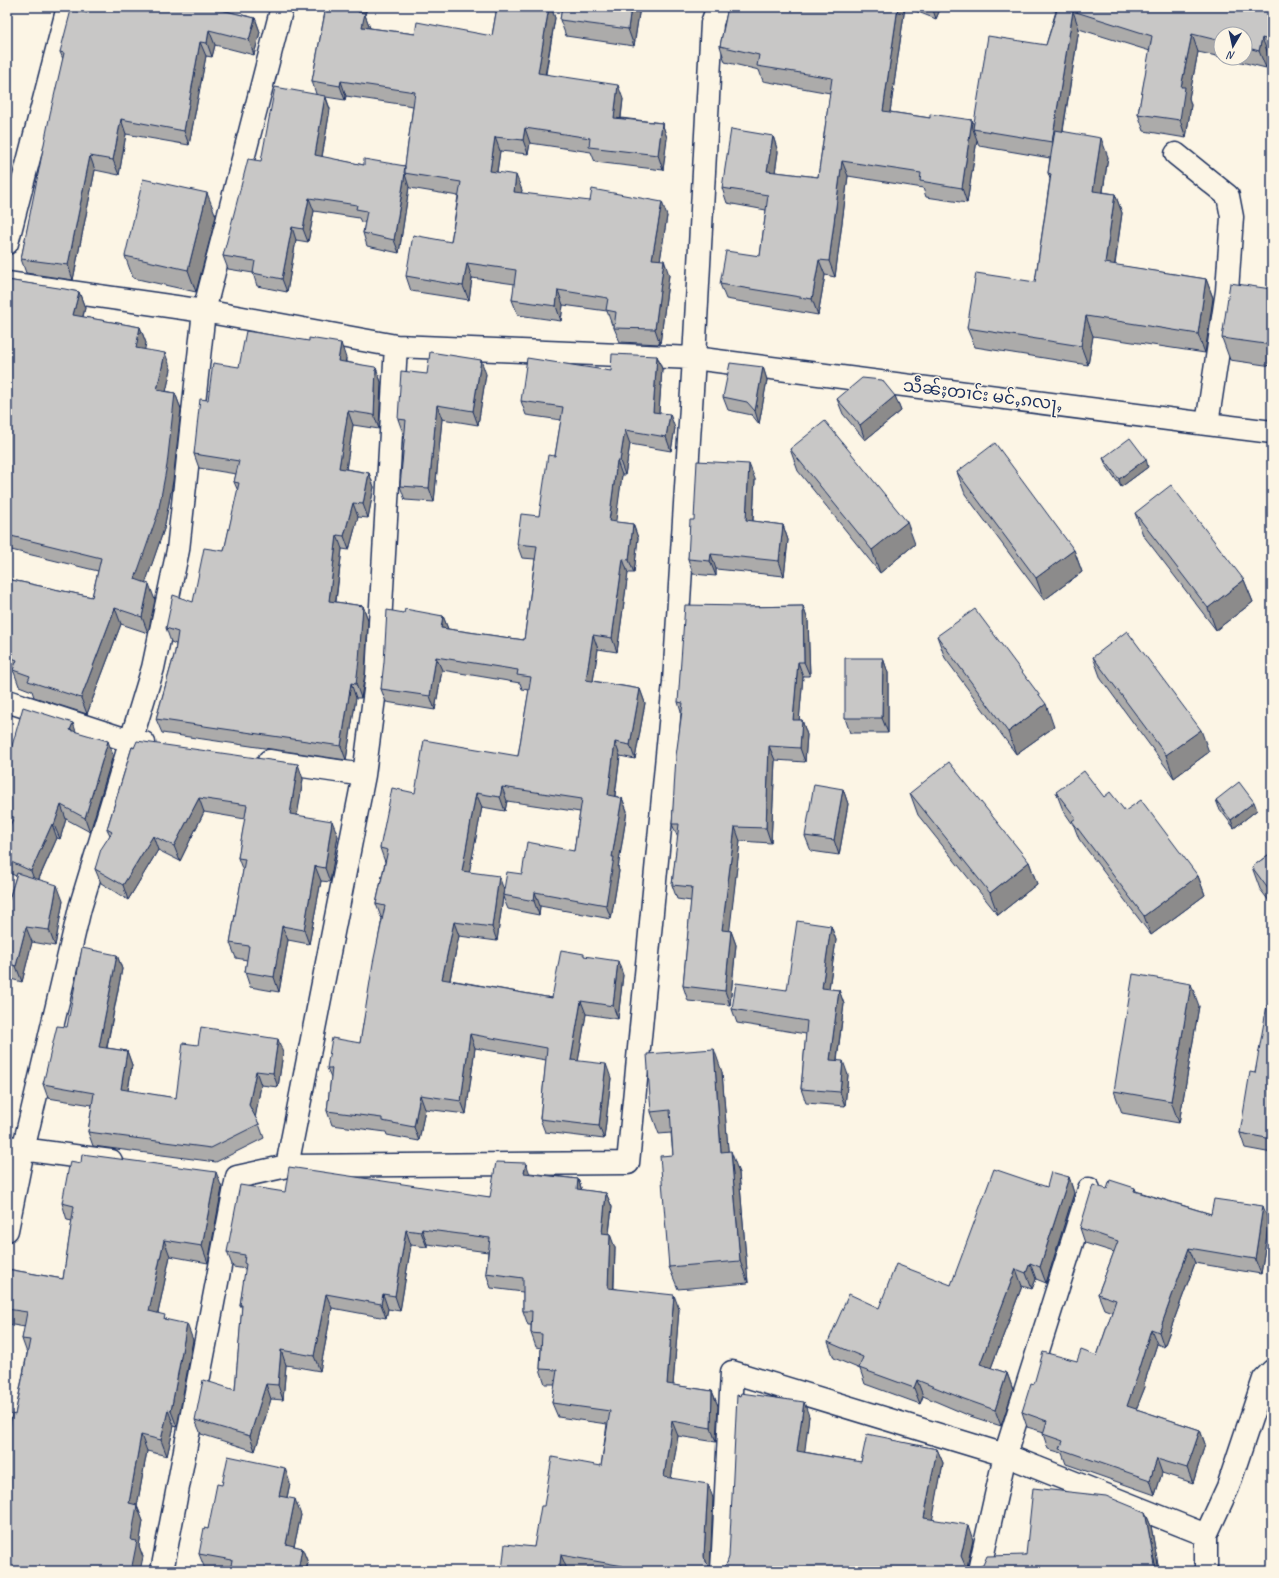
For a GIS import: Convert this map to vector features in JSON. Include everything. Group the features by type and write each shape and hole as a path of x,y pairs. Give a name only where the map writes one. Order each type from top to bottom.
{"street":[{"path":"7,243 68,7"},
{"path":"7,1230 15,1149 80,908 153,668 178,550 204,311 282,7"},
{"path":"214,1174 237,1178 287,1166 628,1163 674,682 694,358 712,23 718,7"},
{"path":"1176,154 1228,196 1232,217 1227,290 1207,424"},
{"name":"သဵၼ်ႈတၢင်း မင်ႇၵလႃႇ","path":"7,283 204,311 396,346 694,358 1272,432"},
{"path":"287,1166 364,775 377,675 396,346"},
{"path":"7,701 130,741 161,745"},
{"path":"247,758 364,775"},
{"path":"15,1149 130,1164"},
{"path":"162,1571 237,1178"},
{"path":"979,1571 1005,1455 1089,1189"},
{"path":"722,1571 732,1372 1005,1455 1206,1535"},
{"path":"1206,1571 1206,1535 1228,1487 1264,1379 1272,1372"}],"building":[{"path":"88,7 213,7 255,18 249,40 209,30 207,43 200,42 184,131 121,119 113,160 90,156 68,265 21,259 50,114 64,53 60,52 71,10 87,13"},
{"path":"326,7 359,7 358,12 365,13 362,27 415,34 417,22 492,36 497,7 549,7 538,73 618,85 614,118 662,123 658,155 589,147 590,138 525,128 523,140 495,137 490,171 516,175 514,192 590,201 592,189 662,202 652,259 664,260 655,329 614,328 616,312 606,310 608,298 558,290 556,306 512,300 516,270 467,263 463,286 406,276 413,235 451,242 461,182 404,173 415,92 341,81 340,86 312,81"},
{"path":"562,7 631,7 628,29 560,20"},
{"path":"728,7 898,7 883,111 930,118 930,114 972,120 962,188 920,181 921,173 842,161 829,261 819,260 812,299 720,284 726,251 760,256 768,195 722,188 731,129 773,136 767,171 818,177 832,78 757,66 759,55 720,46"},
{"path":"1058,7 1272,7 1272,41 1262,38 1259,51 1253,49 1253,26 1213,26 1213,39 1192,34 1181,87 1185,87 1180,120 1138,114 1152,36 1073,11 1052,142 973,129 988,36 1046,45"},
{"path":"275,87 325,96 315,155 364,165 364,159 405,166 394,240 363,233 367,211 356,209 357,205 309,198 303,229 292,227 282,279 253,273 255,261 223,256 248,159 261,161"},
{"path":"1055,130 1101,138 1093,191 1115,194 1105,263 1206,279 1198,334 1086,316 1081,346 967,328 976,273 1035,282 1051,174 1048,173"},
{"path":"143,179 207,193 188,270 125,256"},
{"path":"7,280 79,292 73,315 140,327 136,348 165,353 157,390 175,393 167,465 158,513 135,579 149,584 142,617 115,608 81,698 28,681 30,676 13,670 17,660 7,656 7,579 92,597 101,558 7,535"},
{"path":"1230,283 1271,289 1272,284 1272,345 1222,338"},
{"path":"246,331 309,341 309,338 341,343 338,361 376,368 374,415 348,411 339,468 369,473 363,504 353,503 344,536 337,535 329,601 363,606 356,684 351,683 341,746 156,719 175,652 178,632 166,628 173,595 193,602 204,548 224,551 239,483 234,482 239,461 194,454 200,399 208,400 213,363 239,367"},
{"path":"430,352 481,360 473,411 437,405 429,488 400,486 406,420 398,419 401,371 427,374"},
{"path":"612,354 657,356 653,412 670,414 666,437 625,430 620,461 617,461 609,521 633,524 629,560 623,559 612,638 593,635 586,680 640,689 630,745 615,742 608,795 622,798 606,905 535,892 534,901 503,895 507,872 522,874 527,842 574,851 582,799 502,787 500,797 476,793 462,871 499,876 492,927 454,922 442,979 552,998 561,950 584,954 584,956 618,961 613,1006 581,1001 571,1060 606,1064 599,1126 540,1119 547,1048 470,1034 461,1101 420,1095 414,1127 382,1121 382,1118 327,1111 332,1068 327,1068 332,1038 360,1043 373,963 385,906 376,904 388,850 380,848 392,788 415,793 424,740 518,756 531,677 517,675 518,670 436,657 430,696 381,689 387,610 404,613 405,609 443,616 441,628 524,640 537,546 517,544 521,514 539,516 548,455 555,456 563,407 521,401 527,358 611,371"},
{"path":"730,363 763,367 755,411 747,402 723,397"},
{"path":"862,378 882,380 895,396 860,425 837,399"},
{"path":"825,421 907,522 872,550 790,449"},
{"path":"1130,438 1146,459 1119,479 1103,458"},
{"path":"995,443 1074,550 1036,578 957,472"},
{"path":"697,461 749,464 746,520 783,525 779,561 711,554 710,561 688,559 690,520 694,520"},
{"path":"1171,485 1244,580 1208,608 1135,513"},
{"path":"685,605 744,607 803,606 804,662 798,662 793,720 802,720 800,748 769,746 766,828 735,827 722,930 731,931 725,991 683,986 692,887 672,885 679,824 672,824 676,756 683,703 678,702"},
{"path":"975,609 1046,704 1008,732 937,636"},
{"path":"1127,631 1201,730 1166,755 1093,657"},
{"path":"845,658 883,658 882,718 845,718"},
{"path":"23,707 73,723 70,730 108,741 85,818 61,805 54,825 52,824 31,871 7,860 7,832 14,817 7,816 7,753 10,753"},
{"path":"137,741 298,764 290,814 332,821 325,868 315,866 304,930 282,926 274,977 245,972 249,946 230,943 245,859 238,858 247,805 199,798 174,846 153,836 123,885 95,869 101,849 112,832 107,829 132,747 134,748"},
{"path":"949,762 1029,862 990,893 910,793"},
{"path":"1084,771 1104,797 1110,792 1125,811 1141,800 1198,876 1144,916 1072,821 1076,818 1056,792"},
{"path":"1239,782 1254,802 1231,820 1216,800"},
{"path":"814,784 843,789 834,840 805,836"},
{"path":"1272,852 1272,894 1252,867"},
{"path":"17,873 57,885 49,930 26,927 16,966 7,963 7,906"},
{"path":"797,921 831,926 822,988 839,990 830,1060 843,1061 840,1092 801,1089 807,1021 732,1009 736,983 787,990"},
{"path":"82,948 117,955 99,1047 127,1051 121,1089 176,1098 183,1043 198,1045 201,1027 278,1039 273,1073 256,1071 249,1105 259,1124 211,1148 88,1132 94,1093 43,1084 57,1026 67,1027"},
{"path":"1133,974 1191,984 1171,1101 1114,1091"},
{"path":"1267,1005 1272,1006 1272,1139 1240,1133 1250,1072 1255,1073"},
{"path":"714,1049 721,1152 731,1151 740,1261 669,1267 660,1156 673,1155 670,1110 651,1112 647,1054"},
{"path":"82,1154 216,1172 202,1246 164,1240 149,1311 165,1315 164,1319 187,1324 171,1411 168,1410 161,1440 141,1435 129,1503 137,1505 131,1540 137,1541 131,1571 7,1571 7,1440 12,1414 15,1415 30,1340 22,1339 27,1312 7,1309 7,1269 63,1279 74,1206 62,1203 70,1161 81,1163"},
{"path":"496,1162 526,1163 524,1173 578,1179 577,1189 606,1193 602,1233 610,1234 608,1288 674,1295 667,1384 712,1391 711,1428 672,1421 664,1477 708,1484 704,1556 705,1562 710,1567 716,1569 722,1568 727,1563 729,1557 737,1395 740,1396 741,1393 804,1402 797,1451 861,1462 867,1434 937,1449 924,1518 968,1525 961,1556 965,1565 971,1568 977,1568 983,1565 987,1556 1026,1555 1033,1488 1106,1496 1145,1512 1156,1571 940,1571 920,1568 920,1571 622,1571 623,1566 561,1555 559,1571 502,1571 505,1544 534,1547 541,1506 544,1506 552,1457 601,1466 610,1411 552,1403 557,1370 540,1369 542,1334 531,1333 532,1311 523,1311 523,1278 486,1273 490,1238 422,1229 421,1232 406,1230 395,1296 383,1294 381,1304 326,1294 314,1356 281,1350 278,1385 266,1384 250,1436 195,1420 203,1380 235,1390 242,1305 240,1305 246,1264 244,1263 245,1255 227,1252 240,1185 285,1192 289,1167 490,1197"},
{"path":"994,1169 1047,1187 1051,1172 1069,1177 1040,1267 1030,1263 1026,1273 1016,1269 980,1364 1007,1373 995,1410 917,1380 914,1388 859,1368 863,1357 828,1342 849,1294 879,1308 896,1264 951,1285"},
{"path":"1110,1180 1135,1188 1134,1191 1211,1214 1214,1199 1263,1206 1255,1259 1189,1248 1159,1332 1151,1329 1138,1371 1139,1372 1127,1406 1200,1430 1187,1468 1157,1459 1150,1480 1060,1449 1063,1441 1043,1434 1047,1421 1022,1412 1031,1383 1034,1384 1043,1352 1077,1361 1081,1350 1097,1356 1116,1300 1098,1294 1118,1241 1080,1228 1093,1185 1107,1189"},
{"path":"1272,1215 1272,1229 1270,1229"},
{"path":"228,1456 285,1468 279,1496 295,1499 286,1544 302,1548 298,1571 230,1571 232,1560 199,1554 204,1528 208,1529 217,1484 222,1485"}]}
